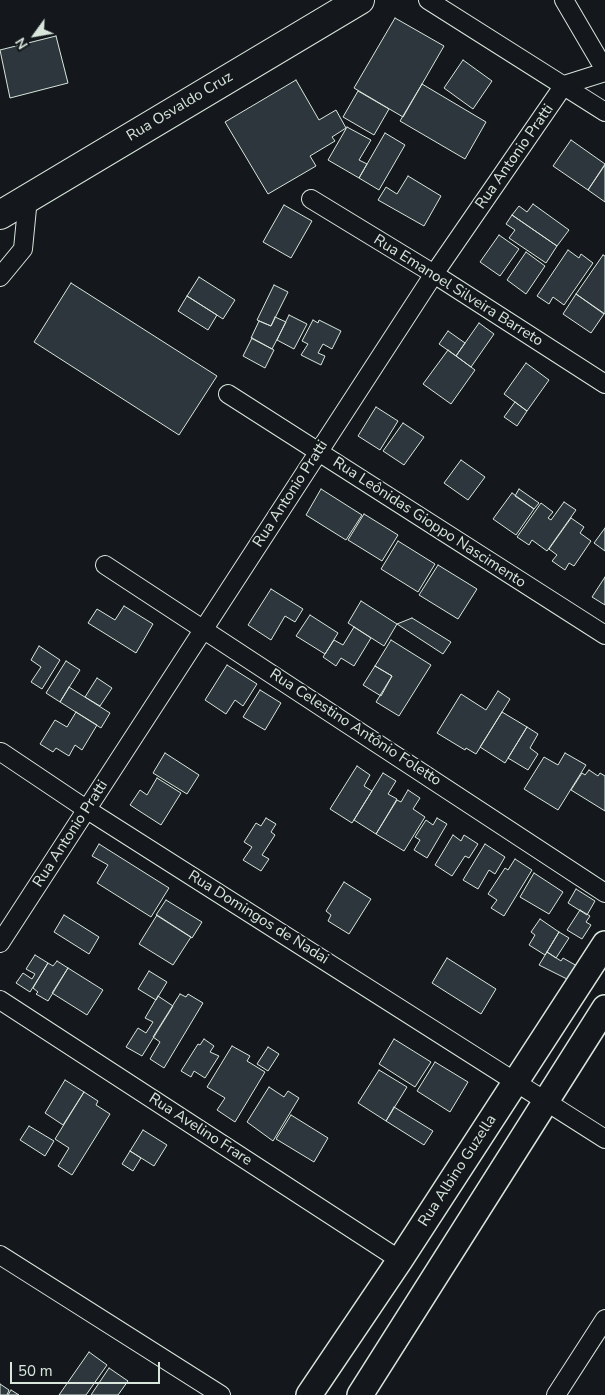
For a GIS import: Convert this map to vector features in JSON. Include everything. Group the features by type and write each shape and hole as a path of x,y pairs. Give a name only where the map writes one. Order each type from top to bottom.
{"highway":[{"name":"Rua Osvaldo Cruz","path":"0,215 360,0"}],"street":[{"path":"428,0 605,112"},
{"path":"564,0 605,71 564,85"},
{"name":"Rua Antonio Pratti","path":"0,943 434,274 564,85"},
{"path":"0,277 23,249 28,198"},
{"name":"Rua Emanoel Silveira Barreto","path":"311,199 434,274 605,384"},
{"name":"Rua Leônidas Gioppo Nascimento","path":"228,394 605,635"},
{"name":"Rua Celestino Antônio Foletto","path":"105,565 605,893"},
{"name":"Rua Domingos de Nadai","path":"1,752 86,809 545,1100"},
{"name":"Rua Albino Guzella","path":"309,1395 400,1260 605,944"},
{"name":"Rua Avelino Frare","path":"0,1000 400,1260"},
{"path":"360,1395 605,1008"},
{"path":"545,1100 605,1139"},
{"path":"0,1255 221,1395"},
{"path":"556,1395 605,1319"}],"building":[{"path":"395,18 444,46 403,117 354,88"},
{"path":"56,36 68,83 10,98 0,50"},
{"path":"463,60 492,81 473,109 444,88"},
{"path":"296,80 319,120 336,110 346,128 332,137 335,141 310,156 316,166 268,194 225,122"},
{"path":"422,84 486,122 465,159 400,121"},
{"path":"358,91 389,109 374,135 343,117"},
{"path":"347,127 371,140 359,160 367,164 359,178 328,160"},
{"path":"385,133 405,145 379,190 359,178"},
{"path":"571,140 605,164 588,190 553,166"},
{"path":"605,165 605,202 588,190"},
{"path":"408,176 441,196 424,226 378,200 386,187 397,194"},
{"path":"533,204 569,230 557,246 512,215 519,206 527,212"},
{"path":"284,205 312,221 291,258 263,242"},
{"path":"512,215 557,246 546,263 509,238 515,230 506,224"},
{"path":"499,235 519,249 500,276 480,262"},
{"path":"568,250 579,258 581,254 593,263 564,305 553,297 549,304 537,296"},
{"path":"526,252 545,266 526,294 507,280"},
{"path":"603,255 605,256 605,314 576,294"},
{"path":"199,277 235,300 223,319 187,296"},
{"path":"71,283 217,376 179,435 34,342"},
{"path":"274,285 288,292 271,326 257,320"},
{"path":"576,294 604,314 591,333 563,314"},
{"path":"187,296 217,315 208,330 178,311"},
{"path":"289,315 307,324 294,349 277,340"},
{"path":"275,317 286,322 272,349 251,338 259,321 271,326"},
{"path":"313,320 318,323 319,320 341,331 332,349 323,344 318,353 325,356 321,365 301,355 308,344 302,341"},
{"path":"479,323 494,334 471,367 456,356"},
{"path":"448,331 465,343 456,356 439,344"},
{"path":"252,338 274,350 265,368 243,356"},
{"path":"448,350 475,370 451,404 423,384"},
{"path":"526,363 549,380 527,411 504,394"},
{"path":"515,402 527,411 517,426 504,417"},
{"path":"376,407 398,421 380,450 358,436"},
{"path":"403,423 424,437 404,465 383,451"},
{"path":"461,460 485,477 468,500 444,483"},
{"path":"321,489 362,515 346,540 306,515"},
{"path":"519,489 539,503 534,509 515,496"},
{"path":"512,493 534,509 516,535 493,519"},
{"path":"564,502 576,510 547,551 532,540 529,545 517,537 541,503 553,512 548,518 551,520"},
{"path":"364,514 398,535 382,561 348,540"},
{"path":"571,518 584,527 580,533 591,541 574,566 569,563 565,570 552,561 557,555 549,549"},
{"path":"605,528 605,551 594,543"},
{"path":"398,541 435,564 418,592 381,569"},
{"path":"438,565 477,589 458,619 419,595"},
{"path":"605,577 605,605 592,597"},
{"path":"271,589 303,609 295,622 285,616 271,640 248,625"},
{"path":"361,601 397,624 384,646 348,623"},
{"path":"124,606 153,624 136,653 88,623 97,609 115,620"},
{"path":"310,615 338,633 325,654 296,636"},
{"path":"412,618 451,642 443,654 397,624"},
{"path":"354,627 371,638 354,666 341,658 336,666 323,657 334,640 343,645"},
{"path":"391,640 431,665 399,716 376,702 392,676 375,666"},
{"path":"39,646 60,660 42,689 31,682 41,667 31,660"},
{"path":"66,661 80,670 60,702 46,693"},
{"path":"227,665 257,684 243,706 235,700 226,714 205,700"},
{"path":"375,666 392,676 381,696 363,685"},
{"path":"97,678 112,688 100,706 85,697"},
{"path":"69,687 110,713 101,728 60,702"},
{"path":"260,690 281,703 265,730 243,717"},
{"path":"498,691 510,699 476,754 466,748 465,750 437,733 461,694 486,710"},
{"path":"76,712 97,725 82,750 75,745 69,756 56,748 53,752 40,744 55,720 67,727"},
{"path":"502,712 527,727 505,763 480,747"},
{"path":"527,727 538,734 530,748 538,754 528,770 508,758"},
{"path":"165,753 199,775 187,794 153,773"},
{"path":"565,753 586,765 558,810 524,789 544,757 558,765"},
{"path":"357,766 370,775 364,786 372,791 352,823 330,809"},
{"path":"589,770 598,776 600,773 605,776 605,811 571,790 582,773 585,775"},
{"path":"383,773 396,781 388,794 397,799 376,834 354,820"},
{"path":"157,778 181,793 161,825 130,805 140,790 147,795"},
{"path":"408,790 420,798 413,809 425,817 404,851 376,834 397,800 401,802"},
{"path":"266,818 276,824 271,832 275,835 262,855 269,859 261,871 243,860 252,847 244,842 256,823 261,826"},
{"path":"437,818 447,824 427,858 414,850 420,840 415,837 426,820 433,825"},
{"path":"453,835 461,841 464,835 478,844 469,858 465,856 452,876 435,865"},
{"path":"99,844 169,888 151,917 97,883 108,865 92,856"},
{"path":"485,844 505,857 495,874 489,870 478,889 463,880"},
{"path":"515,859 532,870 504,916 491,908 497,900 488,894 505,868 508,870"},
{"path":"534,873 563,892 549,914 520,897"},
{"path":"344,882 371,899 349,934 328,921 331,915 326,911"},
{"path":"576,889 595,901 587,915 568,903"},
{"path":"166,900 202,922 192,938 156,915"},
{"path":"580,910 590,916 586,922 591,925 582,939 567,930"},
{"path":"64,915 99,937 89,954 54,932"},
{"path":"157,915 191,937 173,965 139,944"},
{"path":"540,919 559,932 545,955 529,945 535,935 531,932"},
{"path":"559,932 569,938 556,958 547,952"},
{"path":"547,952 561,961 563,958 577,966 569,980 539,965"},
{"path":"35,955 48,963 30,992 16,983 23,973 32,979 35,974 26,969"},
{"path":"447,958 496,989 481,1014 432,983"},
{"path":"57,961 68,968 48,1001 36,994 38,992 33,988 48,963 53,966"},
{"path":"68,968 103,990 87,1015 52,993"},
{"path":"149,971 167,982 156,1000 138,989"},
{"path":"180,994 186,997 188,994 203,1003 164,1068 150,1059 160,1042 153,1037"},
{"path":"158,996 173,1006 142,1056 126,1047 138,1028 146,1033 153,1022 145,1018"},
{"path":"204,1039 214,1046 210,1052 219,1056 205,1078 194,1071 191,1077 181,1071 198,1044 200,1045"},
{"path":"394,1039 431,1062 415,1087 379,1064"},
{"path":"232,1046 250,1056 247,1061 265,1072 235,1122 217,1110 225,1098 207,1087"},
{"path":"268,1047 279,1054 268,1071 257,1064"},
{"path":"435,1062 468,1082 450,1112 417,1091"},
{"path":"379,1070 407,1087 386,1121 358,1103"},
{"path":"65,1080 84,1092 63,1125 45,1113"},
{"path":"269,1087 284,1097 288,1091 299,1098 273,1141 247,1122"},
{"path":"84,1092 98,1101 96,1105 110,1114 72,1175 58,1166 69,1148 55,1139"},
{"path":"394,1107 433,1131 424,1145 386,1121"},
{"path":"291,1115 328,1138 314,1162 276,1139"},
{"path":"29,1126 54,1141 45,1156 20,1140"},
{"path":"143,1130 167,1145 154,1166 130,1151"},
{"path":"130,1151 141,1158 133,1171 122,1164"},
{"path":"89,1352 107,1365 86,1395 59,1395"},
{"path":"109,1368 128,1381 118,1395 91,1395"},
{"path":"0,1384 9,1390 7,1395 0,1395"},
{"path":"11,1390 19,1395 8,1395"}]}
